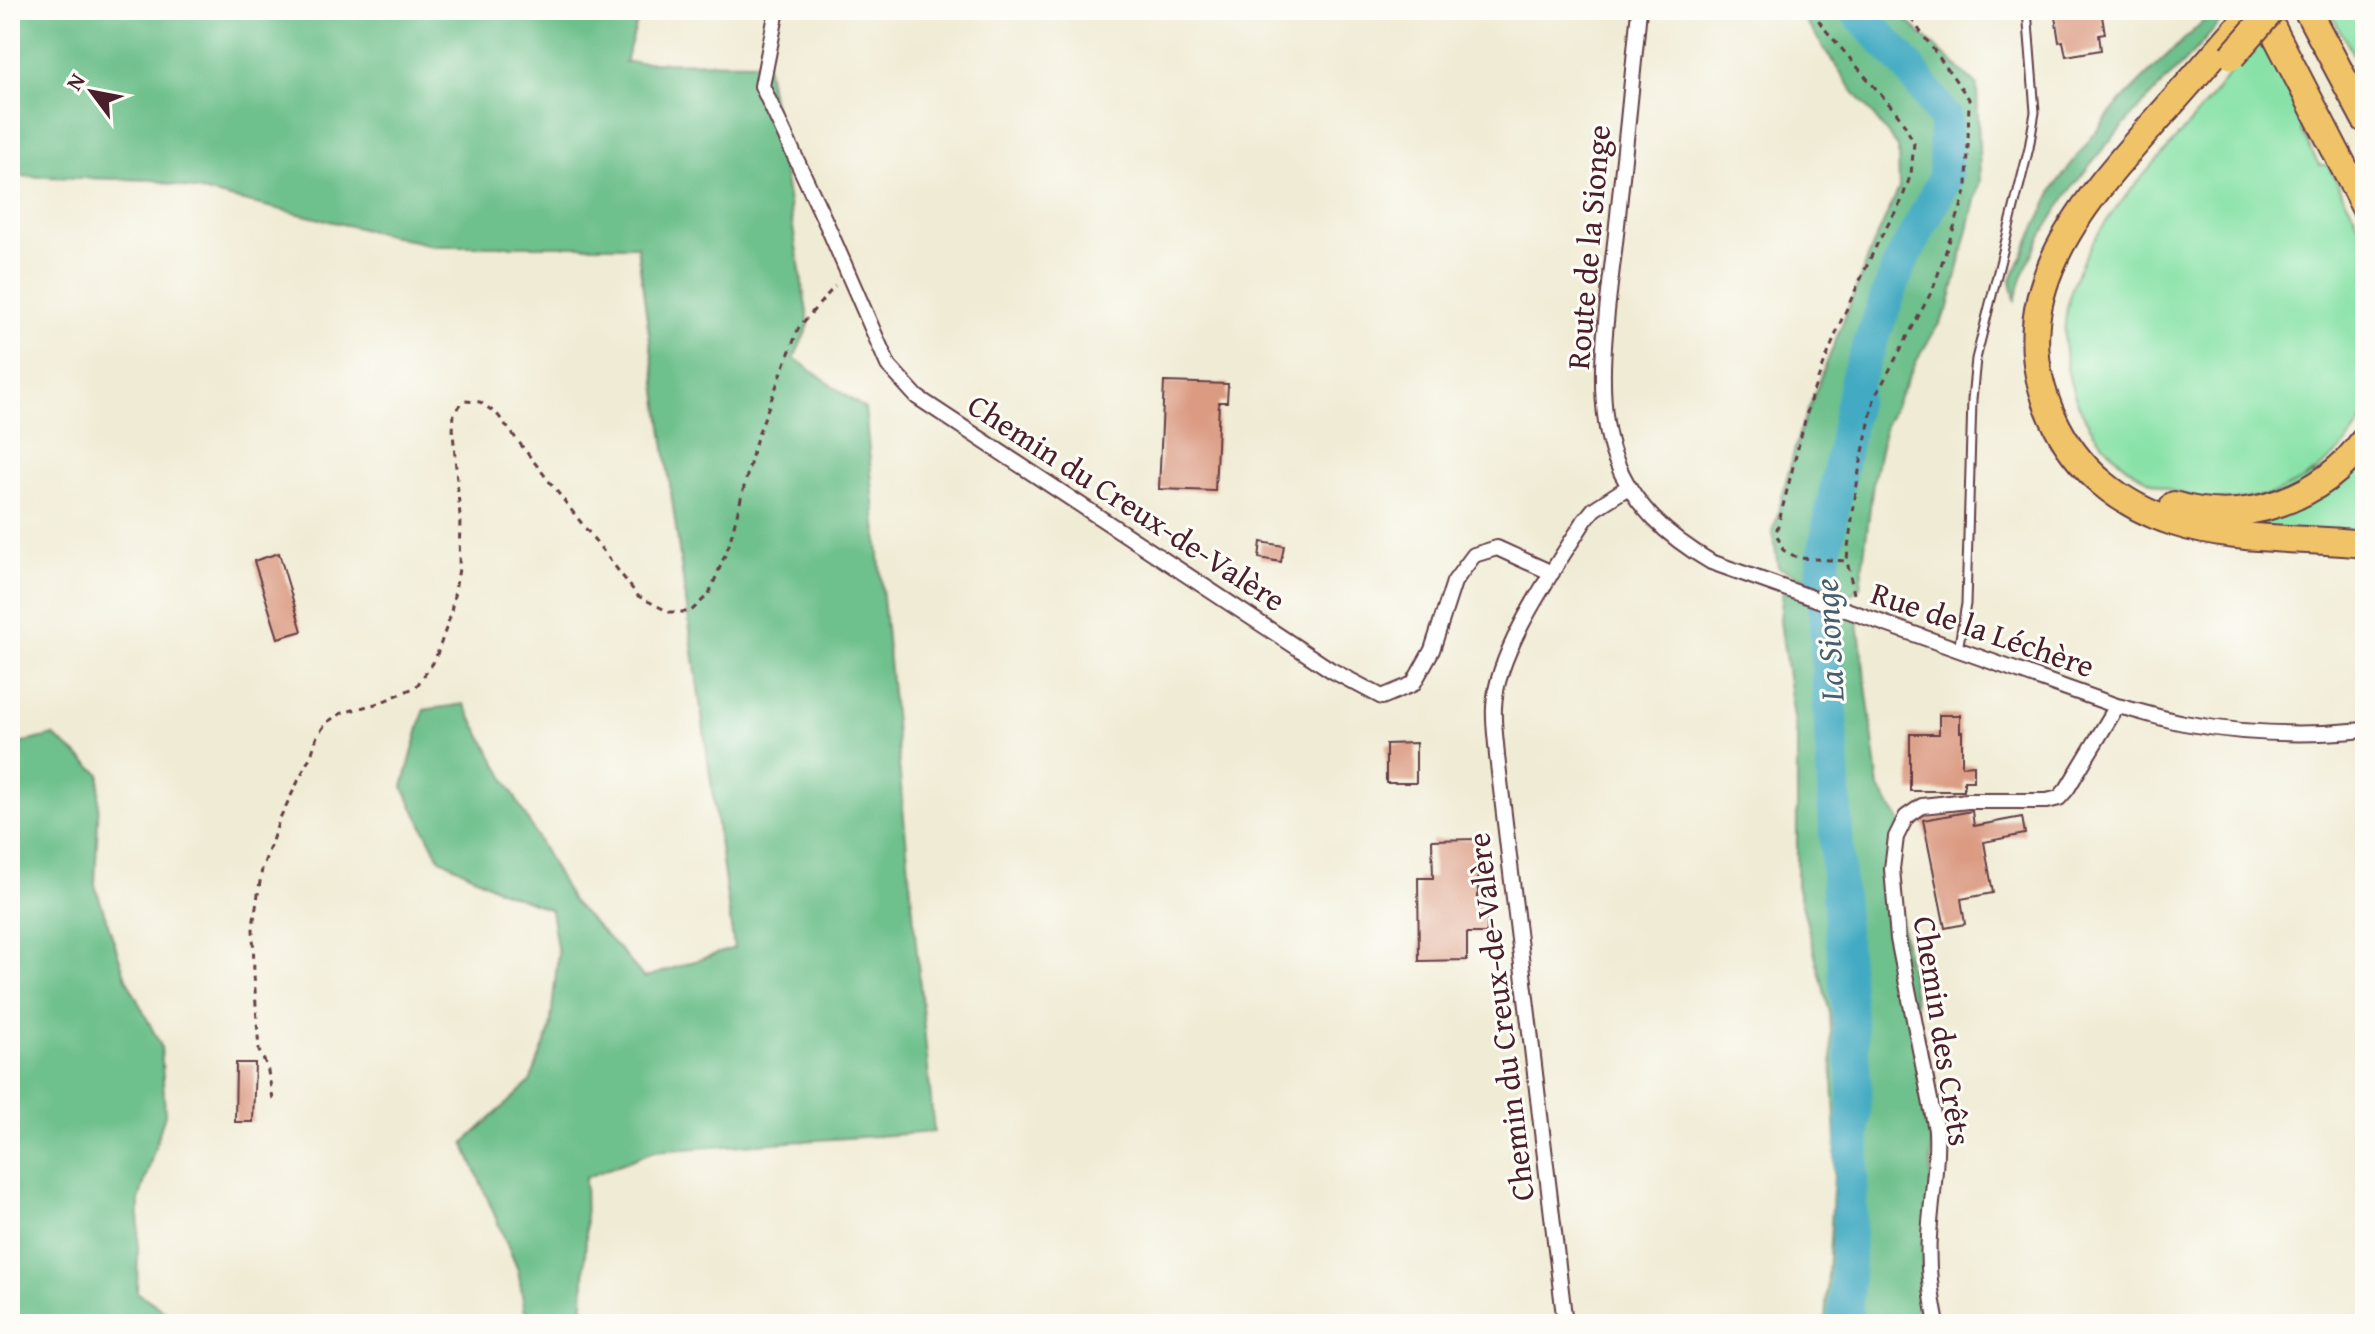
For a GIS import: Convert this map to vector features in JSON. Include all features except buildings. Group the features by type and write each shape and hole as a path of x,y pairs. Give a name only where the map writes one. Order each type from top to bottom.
{"highway":[{"path":"2253,10 2228,50 2105,205 2073,255 2060,288 2052,331 2055,373 2076,427 2091,449 2119,477 2162,501 2198,511 2240,512 2292,498 2321,483 2344,464 2365,439"},
{"path":"2263,10 2365,208"},
{"path":"2272,10 2228,50 2111,171 2081,210 2058,248 2045,281 2035,343 2041,384 2056,424 2078,459 2105,486 2138,508 2185,526 2215,532 2365,544"},
{"path":"2279,10 2365,170"},
{"path":"2307,10 2365,119"}],"street":[{"name":"Chemin du Creux-de-Valère","path":"777,10 762,86 888,365 917,397 1331,670 1382,697 1413,684 1432,650 1454,582 1474,555 1497,548 1552,573"},
{"name":"Route de la Sionge","path":"1628,487 1614,455 1607,425 1604,358 1639,10"},
{"name":"Chemin du Creux-de-Valère","path":"1565,1324 1497,756 1494,705 1503,666 1525,619 1552,573 1594,509 1628,487"},
{"name":"Rue de la Léchère","path":"1628,487 1644,511 1687,548 1711,562 2117,706 2182,723 2239,731 2295,733 2365,730"},
{"name":"Rue de la Léchère","path":"1922,806 2059,798 2077,774 2117,706"},
{"name":"Chemin des Crêts","path":"1922,806 1906,817 1898,829 1892,869 1898,939 1936,1130 1937,1154 1928,1259 1937,1324"}],"lane":[{"path":"1958,650 1966,604 1973,380 1980,335 2029,148 2035,112 2027,10"}],"path":[{"path":"1812,10 1901,118 1914,143 1911,174 1901,202 1847,308 1811,397 1776,533 1783,550 1798,558 1847,561"},
{"path":"1857,614 1847,561 1859,471 1874,399 1933,289 1967,189 1969,99 1905,10"},
{"path":"273,1099 267,1066 259,1051 254,975 253,926 262,869 280,818 312,753 317,736 327,722 342,713 379,703 416,687 435,660 450,617 459,569 460,516 454,412 464,401 480,402 497,414 638,596 669,612 690,612 709,594 729,545 757,437 799,327 833,289 846,269"}],"green space":[{"path":"10,10 641,10 625,62 766,63 809,325 794,358 865,409 934,1132 654,1151 585,1178 582,1324 527,1324 518,1270 464,1143 530,1082 550,1030 558,954 551,910 499,890 439,858 403,787 424,710 464,704 572,901 644,978 734,948 637,246 435,246 154,180 10,176"},
{"path":"1798,10 1898,10 1977,85 1980,180 1949,307 1917,360 1885,426 1873,483 1860,587 1848,597 1778,567 1773,532 1799,433 1899,188 1898,147 1852,89"},
{"path":"2329,10 2365,10 2365,76"},
{"path":"2225,15 2079,178 2038,242 2015,300 2011,280 2054,188 2075,159 2117,105 2161,61 2207,18"},
{"path":"2260,34 2307,122 2301,130 2319,165 2328,165 2365,242 2365,415 2336,454 2301,481 2264,496 2237,500 2210,499 2172,491 2139,475 2111,452 2089,424 2073,392 2065,357 2065,319 2074,281 2113,212 2200,111"},
{"path":"2365,451 2365,537 2257,530 2219,519"},
{"path":"1783,589 1857,614 1879,788 1901,823 1892,869 1933,1107 1928,1259 1919,1324 1825,1324 1836,1141 1830,1013 1797,885 1797,738 1780,621"},
{"path":"53,735 100,774 95,885 126,978 161,1046 165,1114 139,1200 137,1292 184,1324 10,1323 10,746"}],"waterway":[{"name":"La Sionge","path":"1845,1324 1855,1090 1839,894 1823,560 1857,379 1899,266 1945,178 1946,120 1910,69 1856,10"}]}
